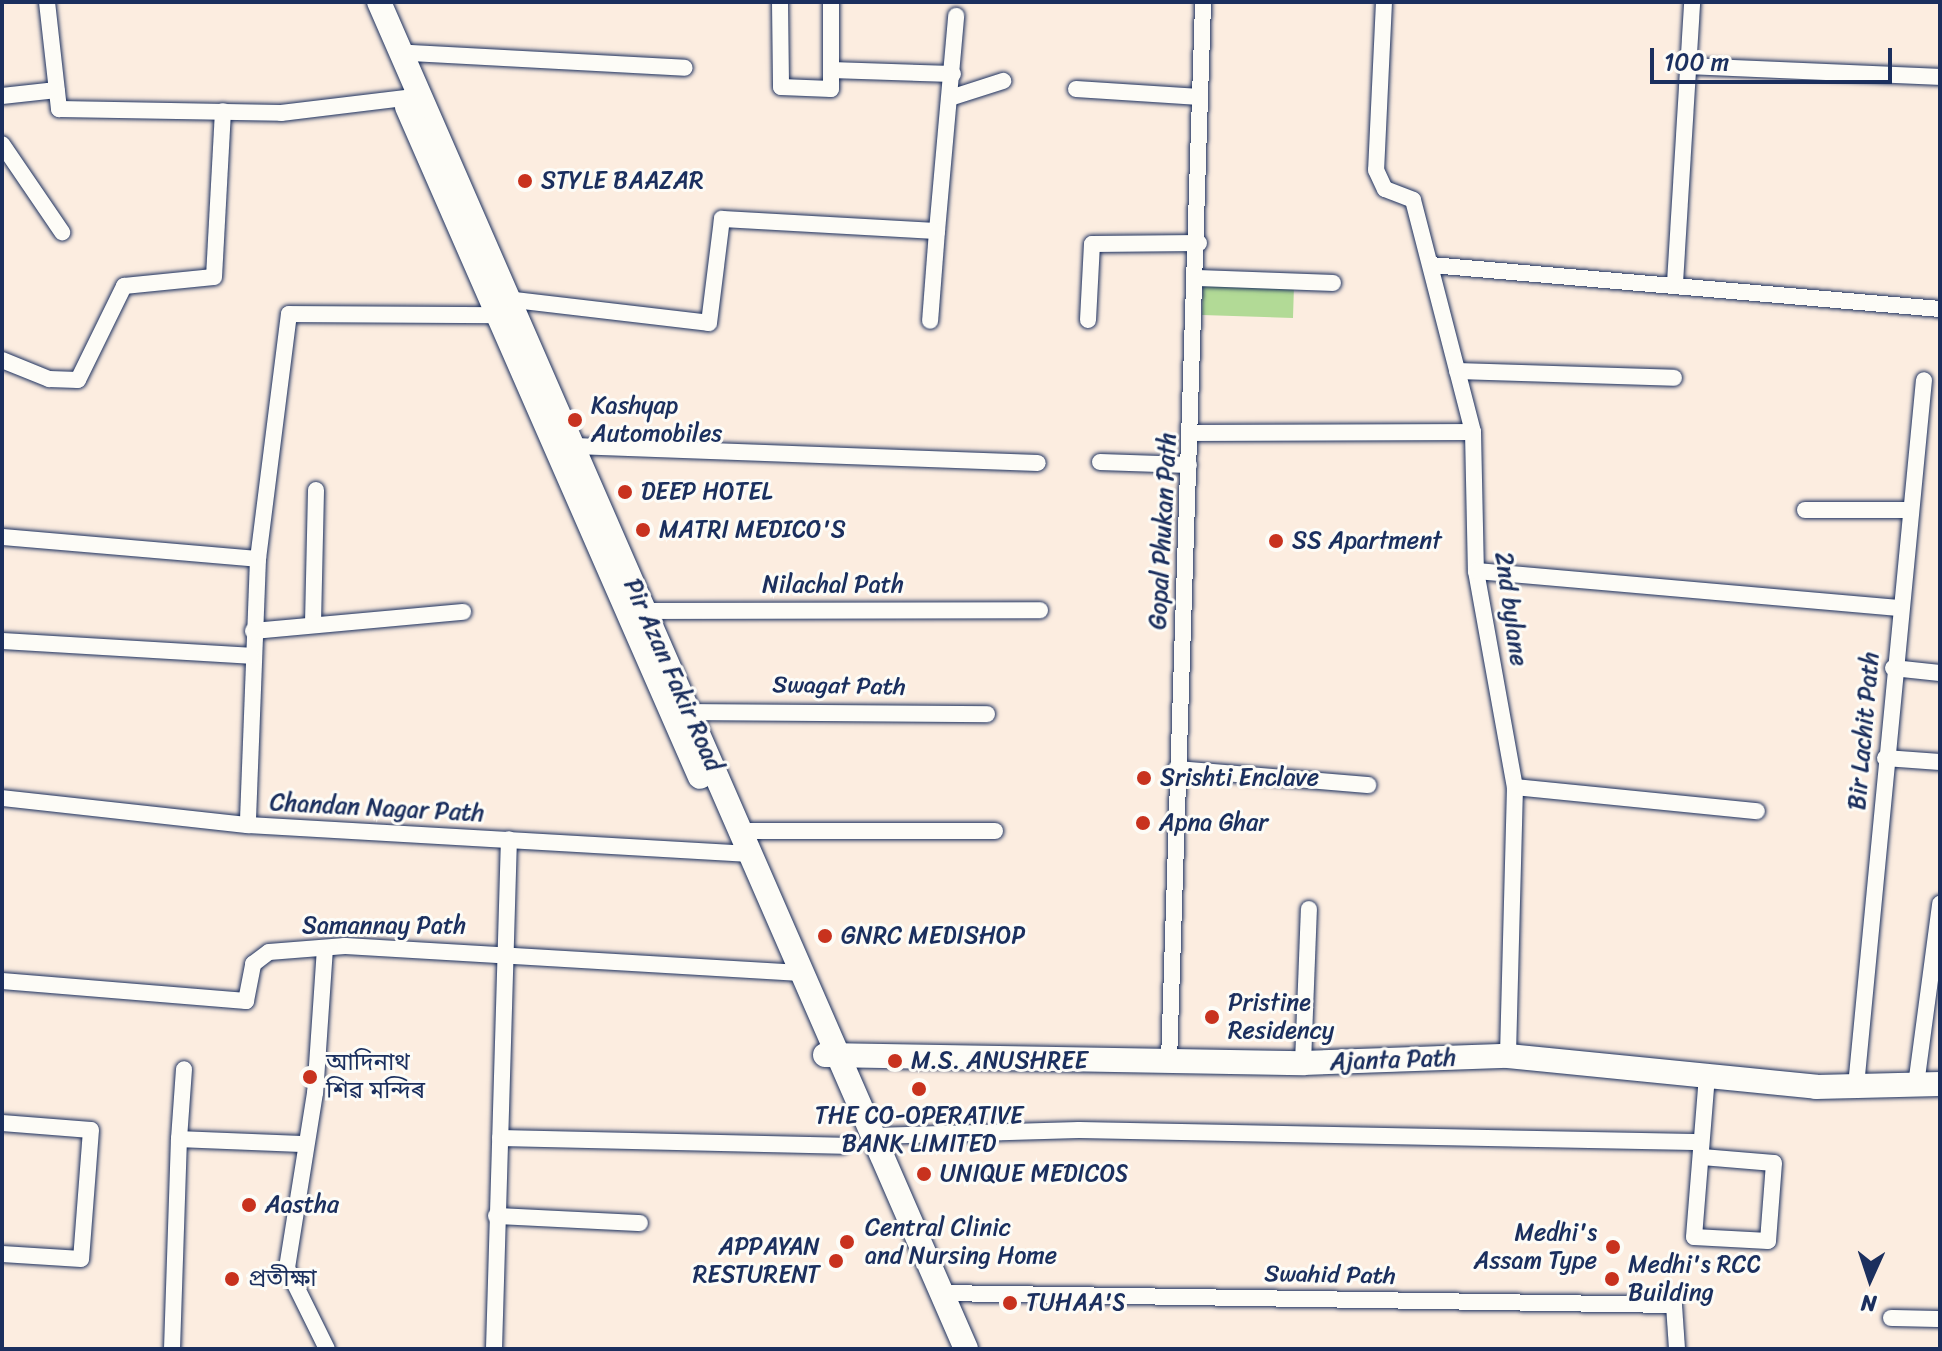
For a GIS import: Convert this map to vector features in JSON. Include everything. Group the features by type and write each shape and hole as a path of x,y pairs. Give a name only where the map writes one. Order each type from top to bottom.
{"main road":[{"name":"Pir Azan Fakir Road","path":"362,2 412,98 506,308 635,611 742,847"},
{"name":"Pir Azan Fakir Road","path":"379,2 412,98"},
{"name":"Pir Azan Fakir Road","path":"635,611 689,712 793,972 873,1136 966,1349"},
{"name":"Pir Azan Fakir Road","path":"834,1056 949,1349"},
{"name":"Ajanta Path","path":"834,1056 1303,1063 1508,1056 1707,1076 1856,1086 1928,1084"}],"street":[{"path":"47,2 59,109 223,111 412,98"},
{"path":"780,2 781,87 831,89 831,2"},
{"name":"Gopal Phukan Path","path":"1169,1062 1176,769 1199,278 1203,2"},
{"name":"2nd bylane","path":"1384,2 1376,170 1385,189 1413,200 1473,432 1476,571 1515,787 1508,1056"},
{"path":"1675,283 1692,2"},
{"path":"930,321 956,16"},
{"path":"411,53 685,68"},
{"path":"1689,66 1940,77"},
{"path":"831,70 953,74"},
{"path":"950,98 1003,81"},
{"path":"1076,89 1200,97"},
{"path":"2,96 57,90"},
{"path":"2,360 49,379 78,380 124,286 214,277 223,111"},
{"path":"2,144 62,232"},
{"path":"248,825 251,656 258,559 289,314 506,308 709,323 722,219 937,231"},
{"path":"1088,320 1092,244 1199,243"},
{"path":"1431,265 1675,283 1940,309"},
{"path":"1199,278 1333,283"},
{"path":"1457,371 1674,378"},
{"name":"Bir Lachit Path","path":"1856,1086 1907,510 1924,380"},
{"path":"1192,433 1473,432"},
{"path":"565,449 1038,463"},
{"path":"1100,462 1189,465"},
{"path":"313,623 316,490"},
{"path":"1805,510 1907,510"},
{"path":"2,537 258,559"},
{"path":"1476,571 1899,608"},
{"name":"Nilachal Path","path":"635,611 1040,610"},
{"path":"253,631 313,623 463,612"},
{"path":"2,641 251,656"},
{"path":"1893,668 1940,673"},
{"name":"Swagat Path","path":"689,712 987,714"},
{"path":"1885,758 1940,762"},
{"path":"1176,769 1368,785"},
{"path":"1515,787 1757,811"},
{"name":"Chandan Nagar Path","path":"2,798 248,825 742,847 995,831"},
{"path":"494,1349 496,1216 510,951 509,839"},
{"path":"1928,1084 1940,904"},
{"path":"1303,1063 1309,909"},
{"path":"325,948 306,1144 287,1268 327,1349"},
{"name":"Samannay Path","path":"2,981 246,1001 253,964 269,952 325,948 510,951 793,972"},
{"path":"172,1349 184,1069"},
{"path":"873,1136 1079,1130 1698,1149 1774,1163 1768,1241 1694,1237 1698,1149 1707,1076"},
{"path":"2,1123 91,1130 81,1259 2,1254"},
{"path":"500,1138 842,1146"},
{"path":"179,1139 306,1144"},
{"path":"496,1216 640,1223"},
{"name":"Swahid Path","path":"941,1293 1674,1305 1677,1349"},
{"path":"1891,1318 1940,1319"}],"green space":[{"path":"1203,283 1294,285 1293,318 1202,315"}],"place":[{"name":"STYLE BAAZAR","path":"525,181"},
{"name":"Kashyap Automobiles","path":"575,420"},
{"name":"DEEP HOTEL","path":"625,492"},
{"name":"MATRI MEDICO'S","path":"643,530"},
{"name":"SS Apartment","path":"1276,541"},
{"name":"Srishti Enclave","path":"1144,778"},
{"name":"Apna Ghar","path":"1143,823"},
{"name":"GNRC MEDISHOP","path":"825,936"},
{"name":"Pristine Residency","path":"1212,1017"},
{"name":"M.S. ANUSHREE","path":"895,1061"},
{"name":"আদিনাথ শিৱ মন্দিৰ","path":"310,1077"},
{"name":"THE CO-OPERATIVE BANK LIMITED","path":"919,1089"},
{"name":"UNIQUE MEDICOS","path":"924,1174"},
{"name":"Aastha","path":"249,1205"},
{"name":"Central Clinic and Nursing Home","path":"847,1242"},
{"name":"Medhi's Assam Type","path":"1613,1247"},
{"name":"APPAYAN RESTURENT","path":"836,1261"},
{"name":"প্রতীক্ষা","path":"232,1279"},
{"name":"Medhi's RCC Building","path":"1612,1279"},
{"name":"TUHAA'S","path":"1010,1303"}]}
